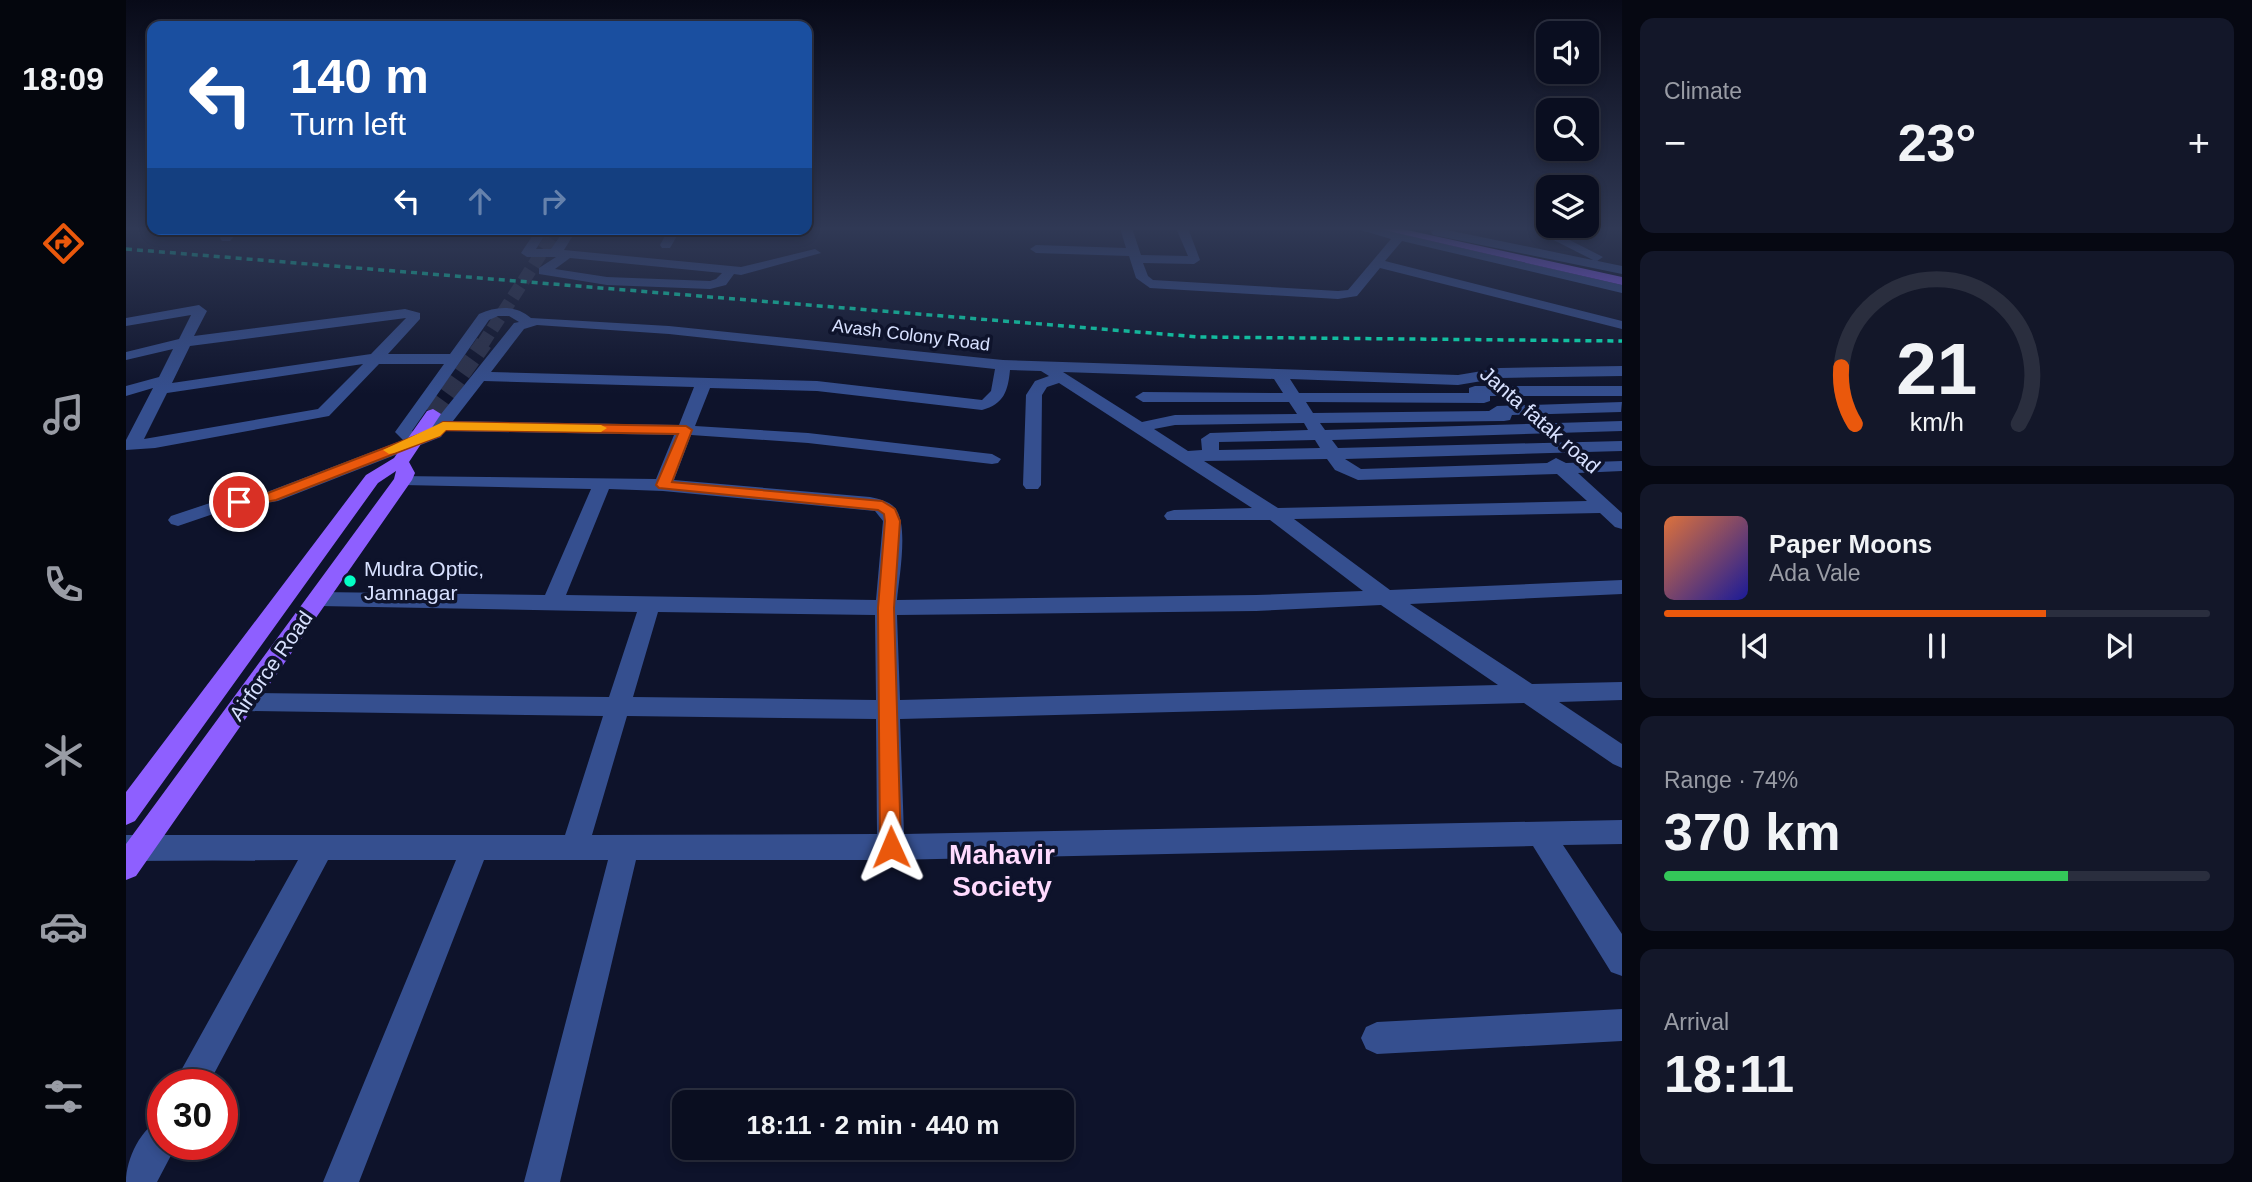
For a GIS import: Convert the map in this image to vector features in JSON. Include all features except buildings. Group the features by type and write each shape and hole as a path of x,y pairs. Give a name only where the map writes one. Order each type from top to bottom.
{"main road":[{"name":"Airforce Road","path":"130,855 246,702 319,599 401,470 414,440 438,420"},
{"name":"Airforce Road","path":"126,813 372,479 401,470"}],"street":[{"path":"669,283 717,283"},
{"path":"1152,283 1157,286 1338,295 1352,293 1360,283"},
{"path":"1457,283 1622,325"},
{"path":"1597,283 1622,289"},
{"path":"126,322 199,309 185,342 130,444"},
{"path":"126,356 185,342 413,313 414,319 323,413 168,441 130,444"},
{"name":"Avash Colony Road","path":"414,440 403,432 484,317 490,314 521,314 527,322 683,331 1054,372 1102,369 1458,380 1500,373 1622,371"},
{"path":"438,420 481,376 519,326 527,322"},
{"path":"126,391 163,384 374,359 454,359"},
{"path":"481,376 825,387 982,405 992,404 997,399 1003,365"},
{"path":"1102,369 1175,419"},
{"path":"1032,485 1034,395 1054,372 1274,514 1385,597 1622,757"},
{"path":"1572,372 1622,407"},
{"path":"1279,375 1332,454 1349,472 1370,476 1622,466"},
{"name":"Janta fatak road","path":"1458,380 1501,413 1622,523"},
{"path":"663,485 704,382"},
{"path":"1133,390 1293,398 1622,391"},
{"path":"1140,427 1175,419 1501,413 1622,407"},
{"path":"438,420 808,438 992,459"},
{"path":"1211,456 1210,439 1216,437 1521,431 1622,426"},
{"path":"178,520 219,506 271,497 414,440"},
{"path":"1185,456 1542,450 1622,446"},
{"path":"401,470 603,484 663,485 882,506 890,512 893,521 886,608 891,847"},
{"path":"553,602 603,484"},
{"path":"1174,516 1604,506"},
{"path":"319,599 886,608 1256,603 1622,587"},
{"path":"574,849 650,603"},
{"path":"246,702 888,710 1622,691"},
{"path":"130,855 320,848 891,847 1622,832"},
{"path":"1541,835 1622,961"},
{"path":"341,1182 475,847"},
{"path":"199,1069 320,848"},
{"path":"542,1182 625,849"},
{"path":"1377,1038 1622,1025"},
{"path":"137,1182 149,1160"}],"tunnel":[{"path":"482,345 522,283"},
{"path":"433,414 484,343"}],"railway":[{"path":"543,283 1199,337 1622,341"}],"slow traffic":[{"path":"389,450 435,433 443,426 601,428"}],"place":[{"name":"Mudra Optic, Jamnagar","path":"350,581"}],"district":[{"name":"Mahavir Society","path":"1002,870"}],"route":[{"path":"239,502 271,497 435,433 443,426 686,430 663,485 882,506 890,512 893,521 886,608 891,847"}]}
